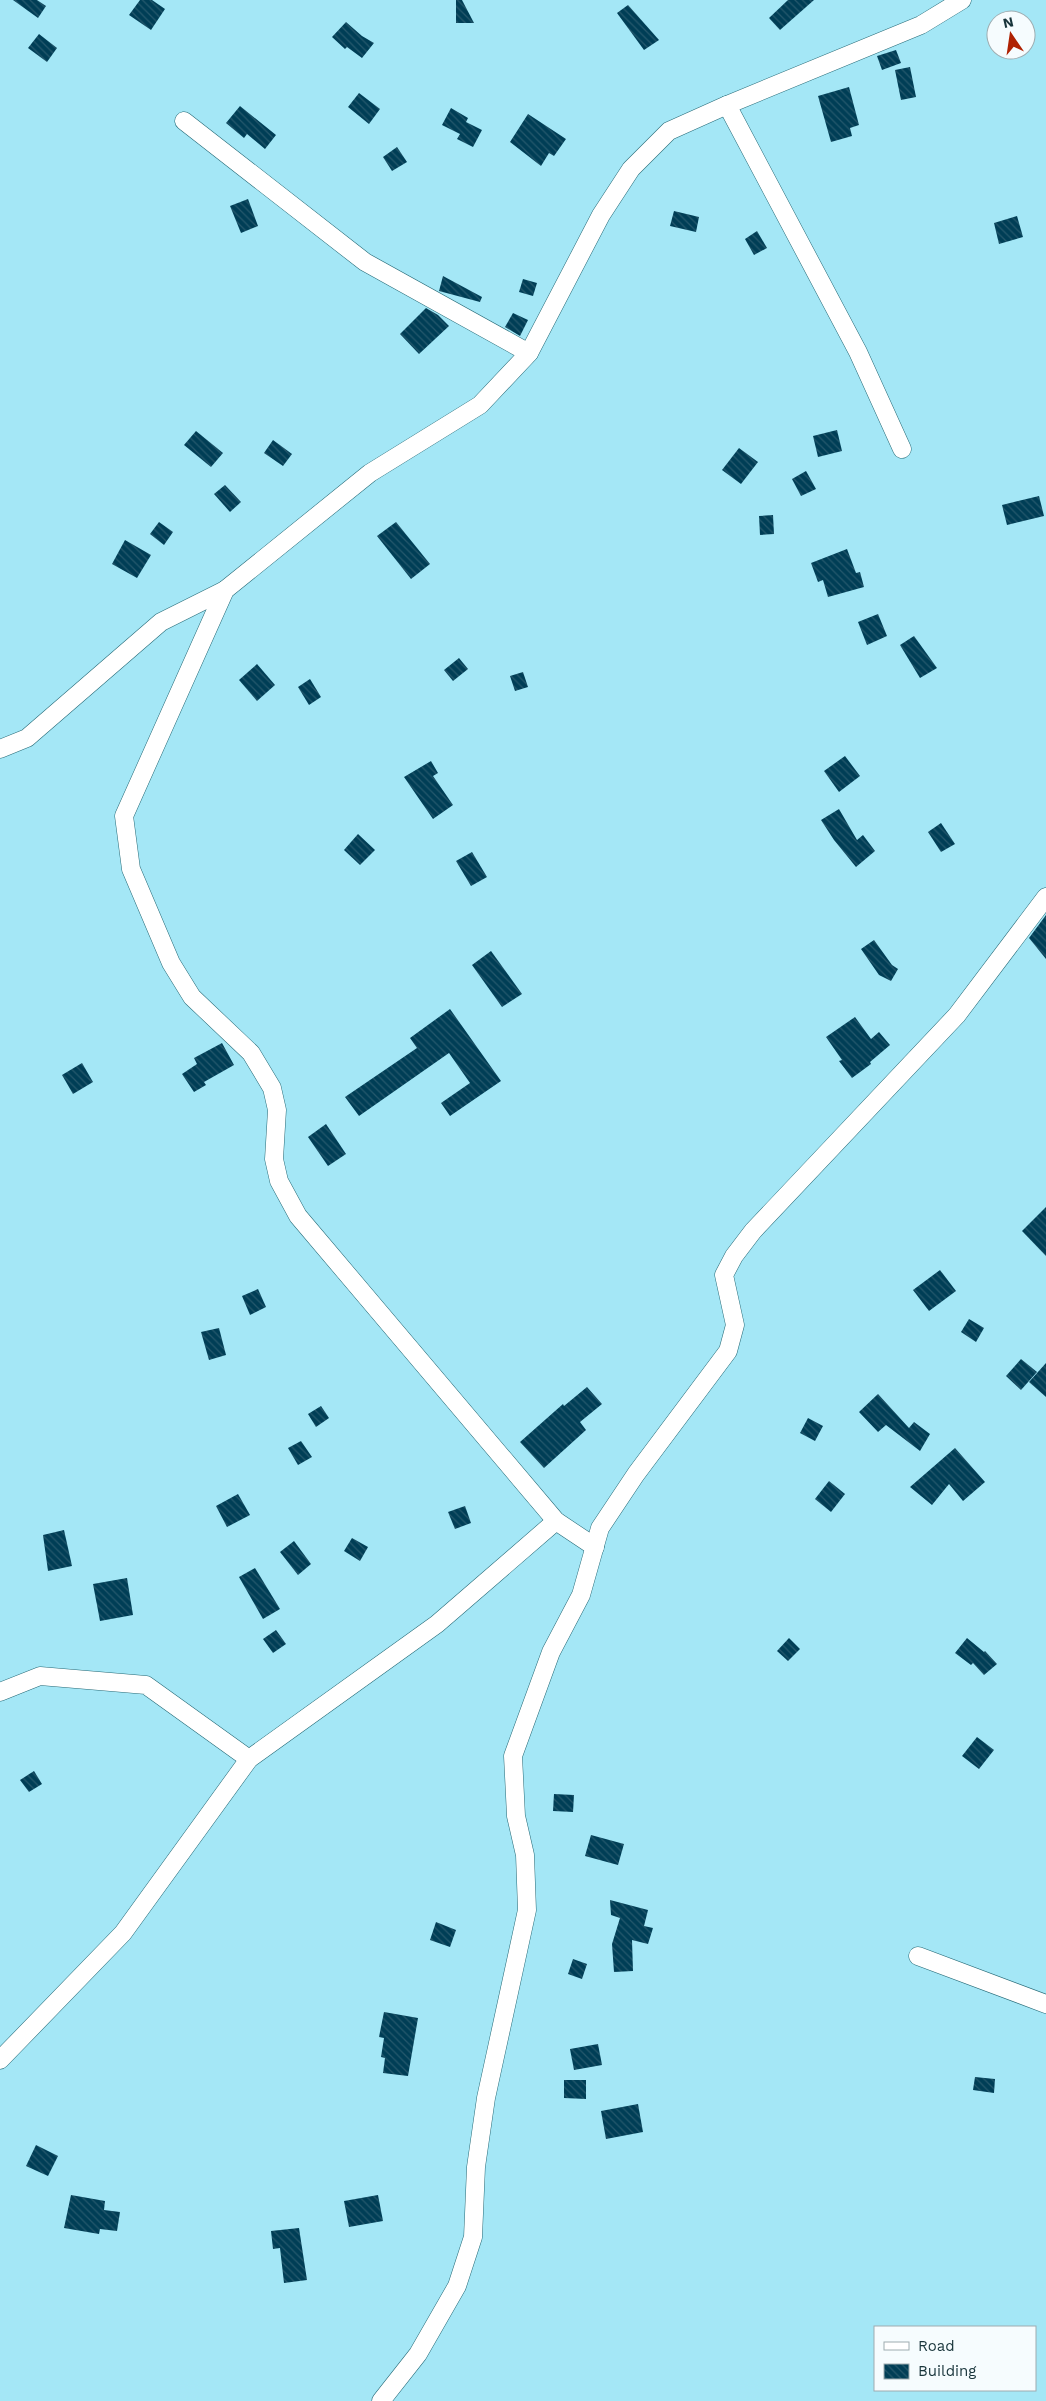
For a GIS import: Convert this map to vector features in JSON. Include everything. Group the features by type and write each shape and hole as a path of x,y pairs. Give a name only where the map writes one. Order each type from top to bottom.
{"street":[{"path":"0,749 27,738 161,622 224,590 370,473 480,405 529,353 601,216 631,169 669,131 921,25 962,0"},
{"path":"727,105 858,352 902,449"},
{"path":"184,120 364,262 529,353"},
{"path":"224,590 124,816 131,869 171,962 192,997 251,1053 272,1088 277,1110 274,1159 279,1181 298,1216 556,1521 595,1546"},
{"path":"381,2401 418,2354 457,2286 473,2237 476,2167 486,2098 527,1910 525,1855 516,1816 513,1756 551,1652 581,1595 600,1528 636,1474 728,1351 736,1325 724,1275 734,1256 753,1231 957,1015 1046,897"},
{"path":"0,2060 123,1934 249,1759 437,1624 556,1521"},
{"path":"0,1692 40,1676 146,1684 249,1759"},
{"path":"918,1956 1046,2004"}],"building":[{"path":"13,0 37,0 46,6 38,18"},
{"path":"140,0 152,0 165,9 151,30 129,15"},
{"path":"456,0 462,0 474,23 456,23"},
{"path":"788,0 814,0 780,30 769,18"},
{"path":"628,5 659,40 644,50 617,13"},
{"path":"346,22 362,36 374,43 362,58 347,47 345,49 332,37"},
{"path":"39,34 57,48 47,62 28,48"},
{"path":"896,50 901,63 882,70 877,56"},
{"path":"910,67 916,97 901,100 895,70"},
{"path":"849,87 859,125 850,128 852,136 831,142 818,96"},
{"path":"359,93 380,109 369,124 348,107"},
{"path":"240,106 276,135 265,149 247,134 244,138 226,123"},
{"path":"451,108 468,118 466,122 482,130 473,147 457,139 460,134 442,125"},
{"path":"528,114 566,139 554,156 549,153 541,166 510,142"},
{"path":"397,147 407,162 392,171 383,157"},
{"path":"248,199 258,226 241,233 230,206"},
{"path":"674,211 699,217 696,232 670,226"},
{"path":"1017,216 1023,237 999,244 994,223"},
{"path":"757,231 767,248 754,255 745,239"},
{"path":"443,276 482,297 480,302 439,291"},
{"path":"523,279 537,283 533,296 519,292"},
{"path":"426,308 438,315 449,326 419,354 400,334"},
{"path":"513,313 528,320 520,336 505,327"},
{"path":"837,430 842,451 818,457 813,436"},
{"path":"196,431 223,453 211,467 184,445"},
{"path":"273,440 292,454 283,466 264,453"},
{"path":"739,448 758,462 741,484 722,470"},
{"path":"806,471 816,489 801,496 792,479"},
{"path":"225,485 241,502 230,512 214,494"},
{"path":"1039,496 1044,516 1007,525 1002,505"},
{"path":"773,515 774,534 760,535 759,516"},
{"path":"159,522 173,532 164,545 150,534"},
{"path":"396,522 430,564 411,579 377,536"},
{"path":"125,540 151,555 137,578 112,564"},
{"path":"847,549 856,573 860,572 864,587 828,597 823,580 818,582 811,563"},
{"path":"878,614 887,636 867,645 858,622"},
{"path":"914,636 937,668 920,678 900,645"},
{"path":"459,658 468,669 453,681 444,670"},
{"path":"257,664 275,685 257,701 239,680"},
{"path":"523,672 528,687 515,691 510,676"},
{"path":"310,679 321,697 309,705 298,687"},
{"path":"845,756 860,776 839,792 824,771"},
{"path":"431,761 438,773 433,776 453,805 433,819 404,777"},
{"path":"839,809 857,840 863,835 875,851 856,867 834,840 821,820"},
{"path":"941,823 955,844 941,852 928,832"},
{"path":"358,834 375,850 360,865 344,850"},
{"path":"472,852 487,877 471,886 456,861"},
{"path":"1046,915 1046,959 1029,938"},
{"path":"874,940 892,965 898,969 891,981 879,975 861,949"},
{"path":"491,951 522,994 502,1007 472,965"},
{"path":"450,1009 501,1081 450,1116 441,1103 470,1083 449,1053 359,1116 345,1097 417,1048 410,1038"},
{"path":"855,1017 871,1039 879,1032 890,1045 870,1062 871,1064 852,1078 839,1061 842,1060 826,1037"},
{"path":"222,1043 234,1065 204,1082 206,1085 194,1092 182,1074 197,1064 194,1058"},
{"path":"82,1063 93,1082 73,1094 62,1075"},
{"path":"326,1124 346,1154 328,1166 308,1137"},
{"path":"1046,1207 1046,1256 1022,1231"},
{"path":"940,1270 956,1291 929,1311 913,1290"},
{"path":"258,1289 266,1307 250,1315 242,1296"},
{"path":"969,1319 984,1328 976,1342 961,1332"},
{"path":"219,1328 226,1355 209,1360 201,1332"},
{"path":"1021,1359 1037,1372 1021,1390 1006,1376"},
{"path":"1046,1363 1046,1397 1029,1382"},
{"path":"587,1387 602,1404 580,1422 586,1430 544,1468 520,1442 563,1404 564,1406"},
{"path":"878,1394 909,1428 914,1422 930,1434 920,1451 886,1425 878,1432 859,1412"},
{"path":"321,1406 329,1418 316,1427 308,1414"},
{"path":"808,1418 823,1426 815,1441 800,1433"},
{"path":"301,1441 312,1457 298,1465 288,1448"},
{"path":"955,1448 985,1482 963,1501 949,1484 932,1505 910,1487"},
{"path":"829,1481 845,1494 831,1512 815,1499"},
{"path":"238,1494 250,1515 227,1527 216,1506"},
{"path":"465,1506 471,1523 455,1529 448,1512"},
{"path":"64,1530 72,1566 48,1571 43,1535"},
{"path":"352,1538 368,1547 360,1561 344,1551"},
{"path":"294,1541 311,1564 298,1575 280,1552"},
{"path":"255,1568 280,1609 263,1619 239,1577"},
{"path":"127,1578 133,1615 100,1621 93,1584"},
{"path":"276,1630 286,1644 273,1653 263,1639"},
{"path":"789,1638 800,1649 788,1661 777,1651"},
{"path":"967,1638 985,1651 997,1664 984,1675 973,1663 971,1665 955,1653"},
{"path":"977,1737 994,1750 979,1769 962,1756"},
{"path":"34,1771 42,1784 29,1792 20,1780"},
{"path":"554,1794 574,1795 573,1812 553,1811"},
{"path":"591,1835 624,1844 618,1865 585,1856"},
{"path":"610,1900 648,1910 644,1926 653,1928 648,1944 632,1940 633,1971 614,1972 612,1944 620,1918 611,1915"},
{"path":"436,1922 456,1930 450,1947 430,1940"},
{"path":"573,1959 587,1964 582,1979 568,1974"},
{"path":"384,2012 418,2018 408,2076 383,2073 385,2058 381,2057 384,2038 379,2037"},
{"path":"598,2044 602,2065 574,2070 570,2049"},
{"path":"975,2077 995,2079 994,2093 973,2090"},
{"path":"564,2080 586,2080 586,2099 564,2098"},
{"path":"638,2104 643,2132 606,2139 601,2111"},
{"path":"36,2145 58,2156 48,2176 26,2166"},
{"path":"71,2195 105,2201 104,2210 120,2212 117,2231 100,2229 99,2234 64,2228"},
{"path":"378,2195 383,2221 349,2227 344,2201"},
{"path":"299,2228 307,2280 284,2283 280,2248 273,2249 271,2231"}]}
